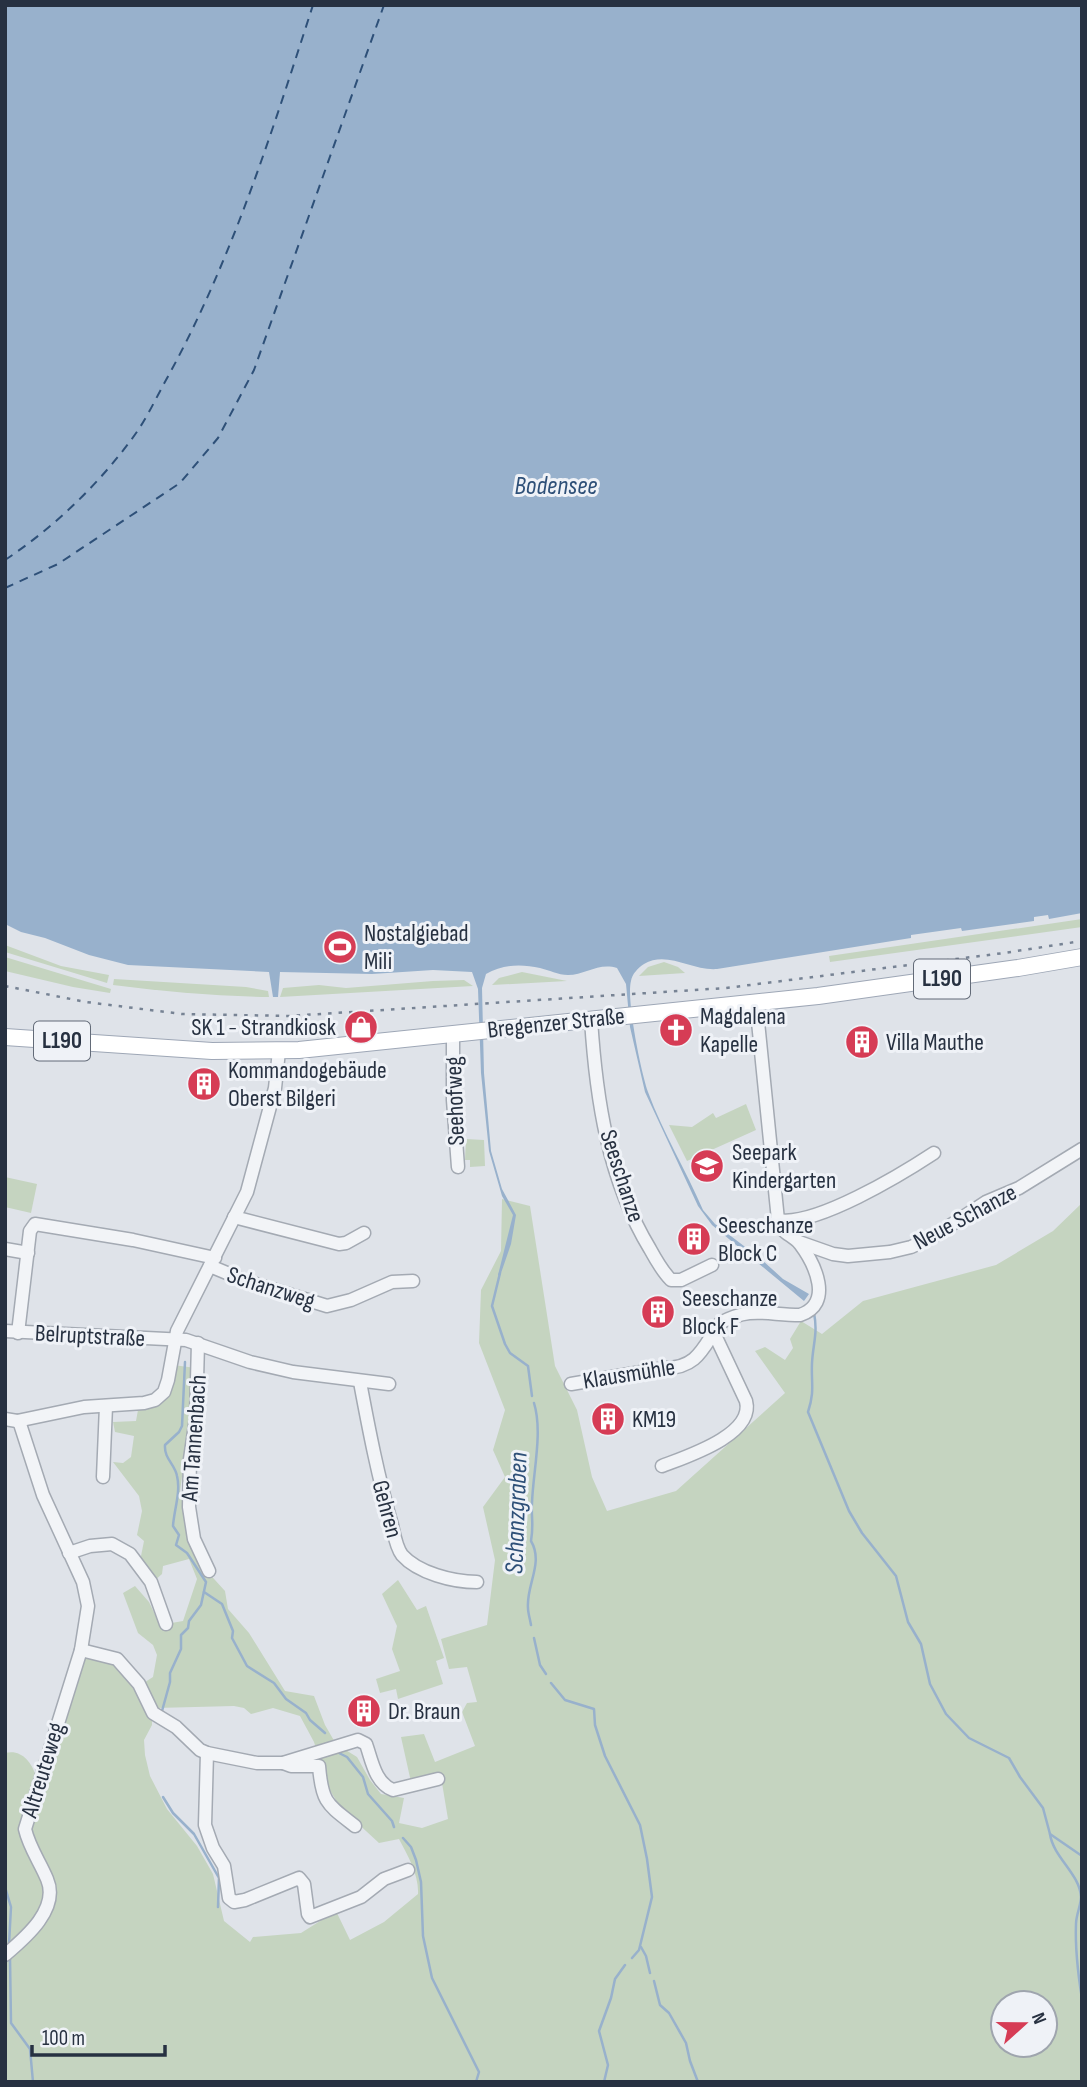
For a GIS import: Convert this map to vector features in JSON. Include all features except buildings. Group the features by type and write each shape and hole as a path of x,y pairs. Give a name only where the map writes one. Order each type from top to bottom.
{"main road":[{"name":"Bregenzer Straße","path":"278,1051 755,1002 965,976 1082,957"},
{"name":"L190","path":"5,1037 178,1049 278,1051"}],"street":[{"path":"755,1002 778,1220 788,1222 802,1219 851,1200 896,1178 934,1153"},
{"name":"Seeschanze","path":"591,1019 606,1132 611,1158 627,1208 661,1269 671,1280 681,1280 712,1265"},
{"name":"Seehofweg","path":"453,1034 453,1100 458,1167"},
{"name":"Am Tannenbach","path":"106,1406 144,1403 160,1396 168,1380 177,1331 247,1192 277,1079 278,1051"},
{"name":"Neue Schanze","path":"799,1242 833,1254 848,1256 911,1247 931,1238 986,1202 1019,1188 1082,1149"},
{"path":"234,1217 339,1244 364,1233"},
{"name":"Klausmühle","path":"571,1384 665,1368 680,1368 693,1362 720,1323 726,1320 753,1311 800,1315 815,1306 820,1294 819,1281 799,1242 783,1231 778,1220"},
{"name":"Schanzweg","path":"29,1253 31,1228 39,1223 212,1262 246,1281 327,1306 351,1300 392,1282 413,1281"},
{"path":"5,1248 29,1253 12,1332"},
{"name":"Belruptstraße","path":"12,1332 176,1340"},
{"path":"662,1466 722,1439 743,1423 746,1416 746,1401 714,1333"},
{"path":"176,1340 198,1343 250,1362 293,1372 389,1384"},
{"name":"Am Tannenbach","path":"198,1343 197,1419 190,1459 189,1507 194,1538 209,1571"},
{"name":"Gehren","path":"360,1382 375,1464 400,1552 411,1564 453,1579 477,1582"},
{"path":"11,1420 84,1407 106,1406 103,1477"},
{"name":"Altreuteweg","path":"8,1952 33,1927 49,1901 49,1883 25,1829 81,1650 88,1606 87,1595 11,1420"},
{"path":"69,1553 90,1546 111,1544 130,1554 151,1583 166,1624"},
{"path":"81,1650 117,1659 139,1684 153,1713 176,1727 200,1750 207,1753 257,1763 283,1763 358,1740 366,1744 378,1778 386,1787 393,1790 438,1779"},
{"path":"207,1753 205,1825 223,1866 229,1898 234,1902 299,1878 304,1884 310,1917 361,1897 384,1879 408,1870"},
{"path":"283,1763 291,1766 319,1766 323,1796 328,1805 355,1826"}],"green space":[{"path":"1082,919 1082,927 830,962 829,956"},
{"path":"5,945 61,966 109,975 107,983 5,952"},
{"path":"5,957 111,989 110,993 5,971"},
{"path":"664,962 685,973 639,976 648,967"},
{"path":"522,972 567,981 492,985 499,978"},
{"path":"114,979 246,987 268,991 269,997 113,985"},
{"path":"464,980 473,986 280,997 283,988 319,985 346,988"},
{"path":"746,1104 756,1130 687,1161 669,1125 692,1127 713,1113 716,1118"},
{"path":"466,1139 484,1140 485,1166 470,1167 470,1160 465,1160"},
{"path":"5,1177 37,1184 31,1213 5,1207"},
{"path":"502,1199 530,1206 555,1366 577,1410 592,1477 607,1511 676,1491 785,1393 755,1351 765,1347 785,1360 793,1348 790,1339 801,1321 822,1334 863,1301 996,1265 1053,1231 1082,1203 1082,2082 5,2082 5,1753 16,1753 25,1757 36,1776 83,1655 113,1662 138,1687 152,1716 152,1725 144,1740 150,1776 167,1809 197,1846 213,1874 224,1921 250,1942 253,1937 301,1933 336,1911 350,1940 384,1922 418,1894 415,1873 399,1839 379,1843 340,1807 328,1787 314,1742 300,1716 273,1708 251,1714 244,1708 234,1706 156,1708 142,1684 153,1677 157,1655 153,1645 138,1633 123,1593 135,1586 149,1602 160,1625 183,1621 197,1579 189,1559 163,1566 162,1574 154,1581 140,1561 144,1541 137,1535 142,1511 139,1496 113,1462 123,1463 131,1457 134,1436 115,1432 113,1422 136,1421 138,1410 152,1402 161,1392 173,1365 196,1368 180,1492 189,1531 205,1569 225,1591 228,1609 249,1633 285,1691 314,1696 336,1744 357,1757 381,1794 404,1798 399,1823 422,1828 448,1819 442,1783 411,1782 401,1737 424,1734 435,1762 475,1746 462,1712 467,1703 477,1702 467,1667 449,1669 441,1639 487,1625 495,1560 483,1507 505,1477 493,1450 505,1410 479,1343 481,1290 501,1251"},
{"path":"398,1580 417,1610 426,1606 444,1658 436,1661 443,1684 398,1699 396,1689 380,1693 376,1679 400,1671 392,1649 397,1626 382,1594"}],"water":[{"name":"Bodensee","path":"5,5 1082,5 1082,913 1049,919 1048,915 1034,917 1034,921 962,931 961,928 911,935 911,938 717,969 671,960 653,960 638,969 631,981 632,1019 648,1092 703,1210 715,1224 783,1279 809,1294 804,1301 712,1225 698,1206 645,1092 630,1027 626,984 617,968 604,967 568,975 533,967 513,966 486,974 482,988 484,1073 491,1151 502,1189 516,1215 511,1244 500,1276 498,1275 513,1215 502,1196 489,1151 481,1073 478,989 472,972 280,972 278,997 273,997 269,972 128,965 89,955 5,924"}],"waterway":[{"name":"Schanzgraben","path":"500,1273 492,1306 510,1353 528,1366 532,1396"},
{"path":"814,1313 812,1393 808,1412 849,1511 862,1533 896,1576 908,1622 921,1644 930,1684 946,1714 969,1738 1009,1758 1043,1808 1050,1834 1082,1856"},
{"path":"162,1711 170,1673 181,1649 181,1635 201,1605 206,1582 187,1553 176,1545 179,1535 173,1526 178,1482 165,1450 165,1445 182,1426 185,1362"},
{"name":"Schanzgraben","path":"531,1625 528,1599 536,1558 531,1541 538,1439 534,1403"},
{"path":"204,1592 222,1604 233,1631 232,1638 247,1666 274,1683 286,1699 306,1713 325,1733"},
{"name":"Schanzgraben","path":"534,1638 540,1665 546,1674"},
{"name":"Schanzgraben","path":"551,1683 565,1700 594,1709 595,1725 605,1756 640,1825 652,1897 639,1950 632,1958"},
{"path":"337,1752 347,1757 363,1777 368,1794 392,1821 394,1827"},
{"path":"163,1797 173,1813 194,1834 219,1878 218,1907"},
{"path":"1050,1834 1056,1850 1080,1889 1076,1943 1082,1999"},
{"path":"403,1838 411,1847 421,1882 423,1936 432,1978 479,2072 476,2082"},
{"path":"5,1887 11,1907 9,1944"},
{"path":"641,1947 650,1973"},
{"path":"10,1958 11,2023 30,2049 33,2082"},
{"name":"Schanzgraben","path":"604,2082 608,2065 599,2031 615,1979 625,1965"},
{"path":"654,1981 660,2005 669,2013 686,2043 698,2082"}],"ferry route":[{"path":"5,560 57,520 89,490 118,457 150,411 211,290 230,243 266,149 313,5"},
{"path":"5,588 58,564 180,483 218,438 254,370 384,5"}],"railway":[{"path":"5,986 86,1002 182,1014 289,1016 726,988 1082,941"}],"place":[{"name":"Nostalgiebad Mili","path":"340,947"},
{"name":"SK 1 - Strandkiosk","path":"361,1027"},
{"name":"Magdalena Kapelle","path":"676,1030"},
{"name":"Villa Mauthe","path":"862,1042"},
{"name":"Kommandogebäude Oberst Bilgeri","path":"204,1084"},
{"name":"Seepark Kindergarten","path":"707,1166"},
{"name":"Seeschanze Block C","path":"694,1239"},
{"name":"Seeschanze Block F","path":"658,1312"},
{"name":"KM19","path":"608,1419"},
{"name":"Dr. Braun","path":"364,1711"}]}
